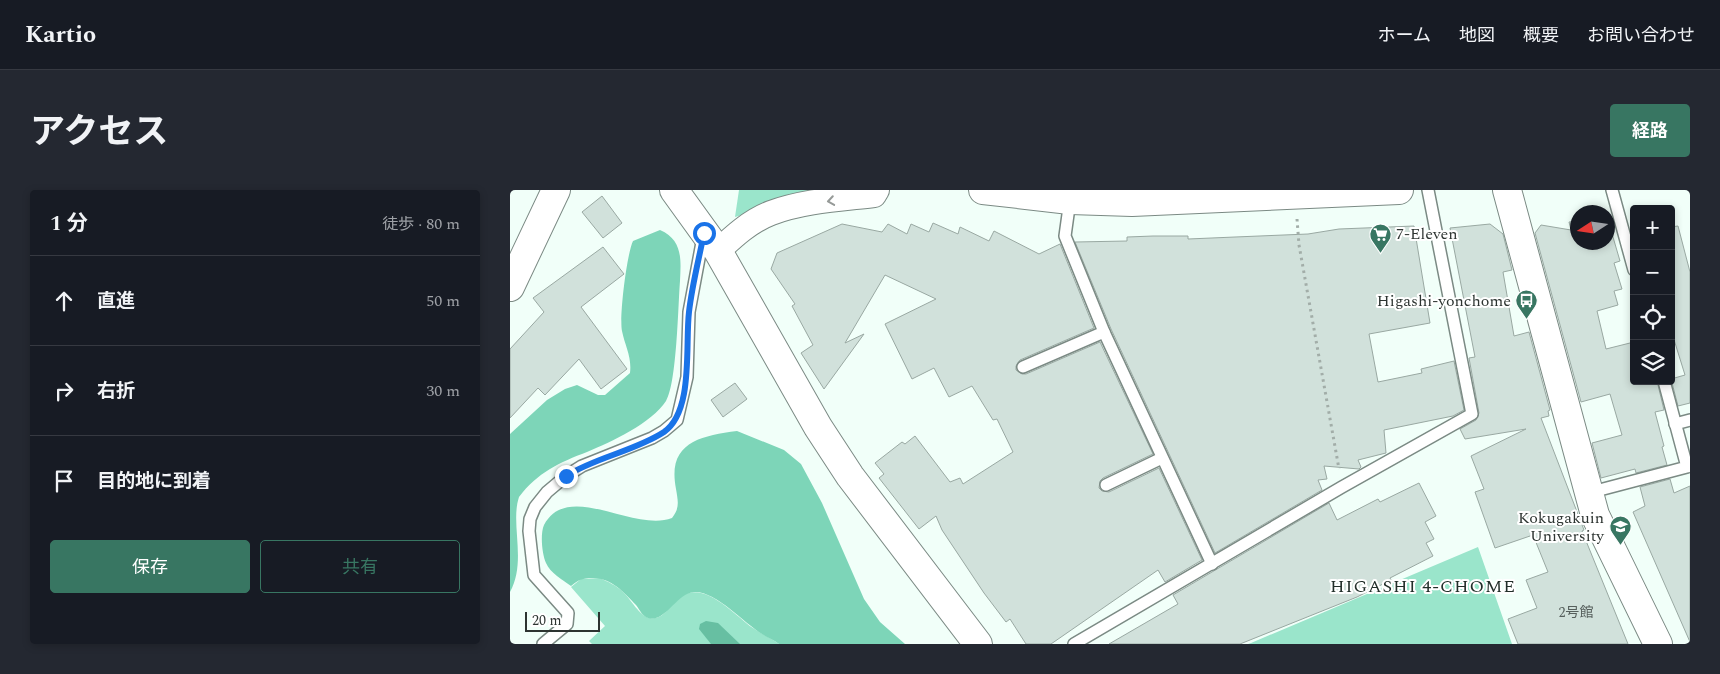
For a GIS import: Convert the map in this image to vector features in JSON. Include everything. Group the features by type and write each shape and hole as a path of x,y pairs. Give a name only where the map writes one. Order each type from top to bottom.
{"street":[{"path":"510,287 556,190"},
{"path":"674,190 711,242 818,427 850,476 978,644"},
{"path":"711,242 770,213 806,205 874,195 877,190"},
{"path":"983,190 1070,200 1132,202 1187,194 1296,194 1399,190"},
{"path":"1507,190 1595,515 1658,644"}],"lane":[{"path":"1074,644 1342,487 1472,414 1428,190"},
{"path":"1612,190 1630,255"},
{"path":"1070,200 1065,236 1104,332 1212,564"},
{"path":"543,644 567,624 568,613 534,575 528,531 530,518 535,507 547,492 566,476 582,466 652,438 677,420 686,377 689,312 711,242"},
{"path":"1023,367 1104,332"},
{"path":"1588,493 1687,468 1665,385"},
{"path":"1675,424 1690,420"},
{"path":"1106,485 1162,458"}],"path":[{"path":"1296,194 1299,245 1342,487"}],"shaded area":[{"path":"739,190 836,190 735,217"},
{"path":"660,230 668,234 677,245 681,266 675,362 670,392 660,409 641,424 608,443 550,469 533,481 519,497 516,519 517,568 510,592 510,434 547,400 565,389 577,385 598,395 605,395 630,373 629,357 621,324 628,258 633,241"},
{"path":"737,431 784,450 801,464 822,503 864,599 880,622 905,644 779,644 755,629 730,608 702,593 694,592 681,598 659,617 652,619 646,617 627,595 605,580 589,578 576,582 571,586 550,570 543,555 542,533 544,525 555,512 569,507 585,507 639,519 657,521 672,518 678,501 674,474 676,461 681,452 699,439"},
{"path":"1478,547 1512,644 1248,644 1251,643"},
{"path":"600,578 620,590 642,614 650,618 662,615 677,599 687,593 697,592 707,595 779,644 592,644 589,641 605,626 571,587 581,579"},
{"path":"706,621 718,623 740,644 711,644 699,629 700,624"}],"building":[{"path":"602,196 622,223 603,238 582,212"},
{"path":"933,223 958,234 960,227 989,241 994,231 1039,254 1060,244 1094,328 1020,360 1016,370 1026,374 1100,342 1153,454 1103,478 1100,481 1099,488 1102,491 1109,492 1159,468 1202,560 1165,582 1158,570 1051,644 1026,644 1010,619 1006,622 984,593 942,530 936,516 919,529 879,478 884,474 875,463 902,442 905,444 915,436 950,482 960,478 963,484 1013,452 997,419 993,420 972,386 949,397 934,368 912,379 885,324 936,299 885,275 845,343 864,334 824,389 801,353 813,345 792,306 795,304 771,269 777,253 842,224 882,232 888,224 907,234 911,224 929,232"},
{"path":"1490,224 1503,234 1512,270 1503,272 1514,336 1529,332 1550,410 1548,411 1549,416 1541,418 1584,530 1582,531 1628,644 1518,644 1508,619 1537,608 1526,580 1548,572 1533,535 1495,548 1475,492 1484,489 1471,456 1526,429 1465,439 1460,429 1476,420 1479,413 1469,358 1475,357 1450,228"},
{"path":"1541,225 1570,230 1570,250 1615,250 1615,244 1620,261 1614,263 1622,289 1614,291 1618,305 1597,311 1606,349 1630,343 1630,385 1658,385 1664,410 1655,412 1667,465 1636,473 1635,469 1601,478 1592,443 1622,435 1610,394 1581,402 1535,233"},
{"path":"1414,226 1430,323 1369,334 1378,382 1422,373 1421,369 1454,361 1464,410 1453,416 1384,430 1386,453 1358,460 1361,467 1359,469 1324,466 1327,479 1318,480 1322,490 1215,553 1111,329 1075,242 1127,241 1127,237 1153,236 1188,236 1188,239 1308,234 1339,229"},
{"path":"1675,226 1678,226 1690,272 1690,403 1678,406 1673,385 1675,385 1675,378 1685,375 1675,343"},
{"path":"603,247 624,274 581,307 627,369 601,389 579,359 545,395 538,388 510,418 510,349 544,312 533,298"},
{"path":"735,383 747,399 723,417 711,400"},
{"path":"1670,479 1674,493 1690,486 1690,642 1633,512 1645,506 1640,487"},
{"path":"1419,483 1436,516 1425,522 1434,539 1426,543 1433,556 1390,578 1391,580 1357,597 1240,644 1109,644 1178,604 1173,595 1329,503 1337,520 1378,499 1380,502"}],"place":[{"name":"7-Eleven","path":"1380,253"},
{"name":"Higashi-yonchome","path":"1527,320"},
{"name":"Kokugakuin University","path":"1620,546"}],"district":[{"name":"HIGASHI 4-CHOME","path":"1423,586"}],"route":[{"path":"566,476 582,466 652,438 677,420 686,377 689,312 704,233"}]}
